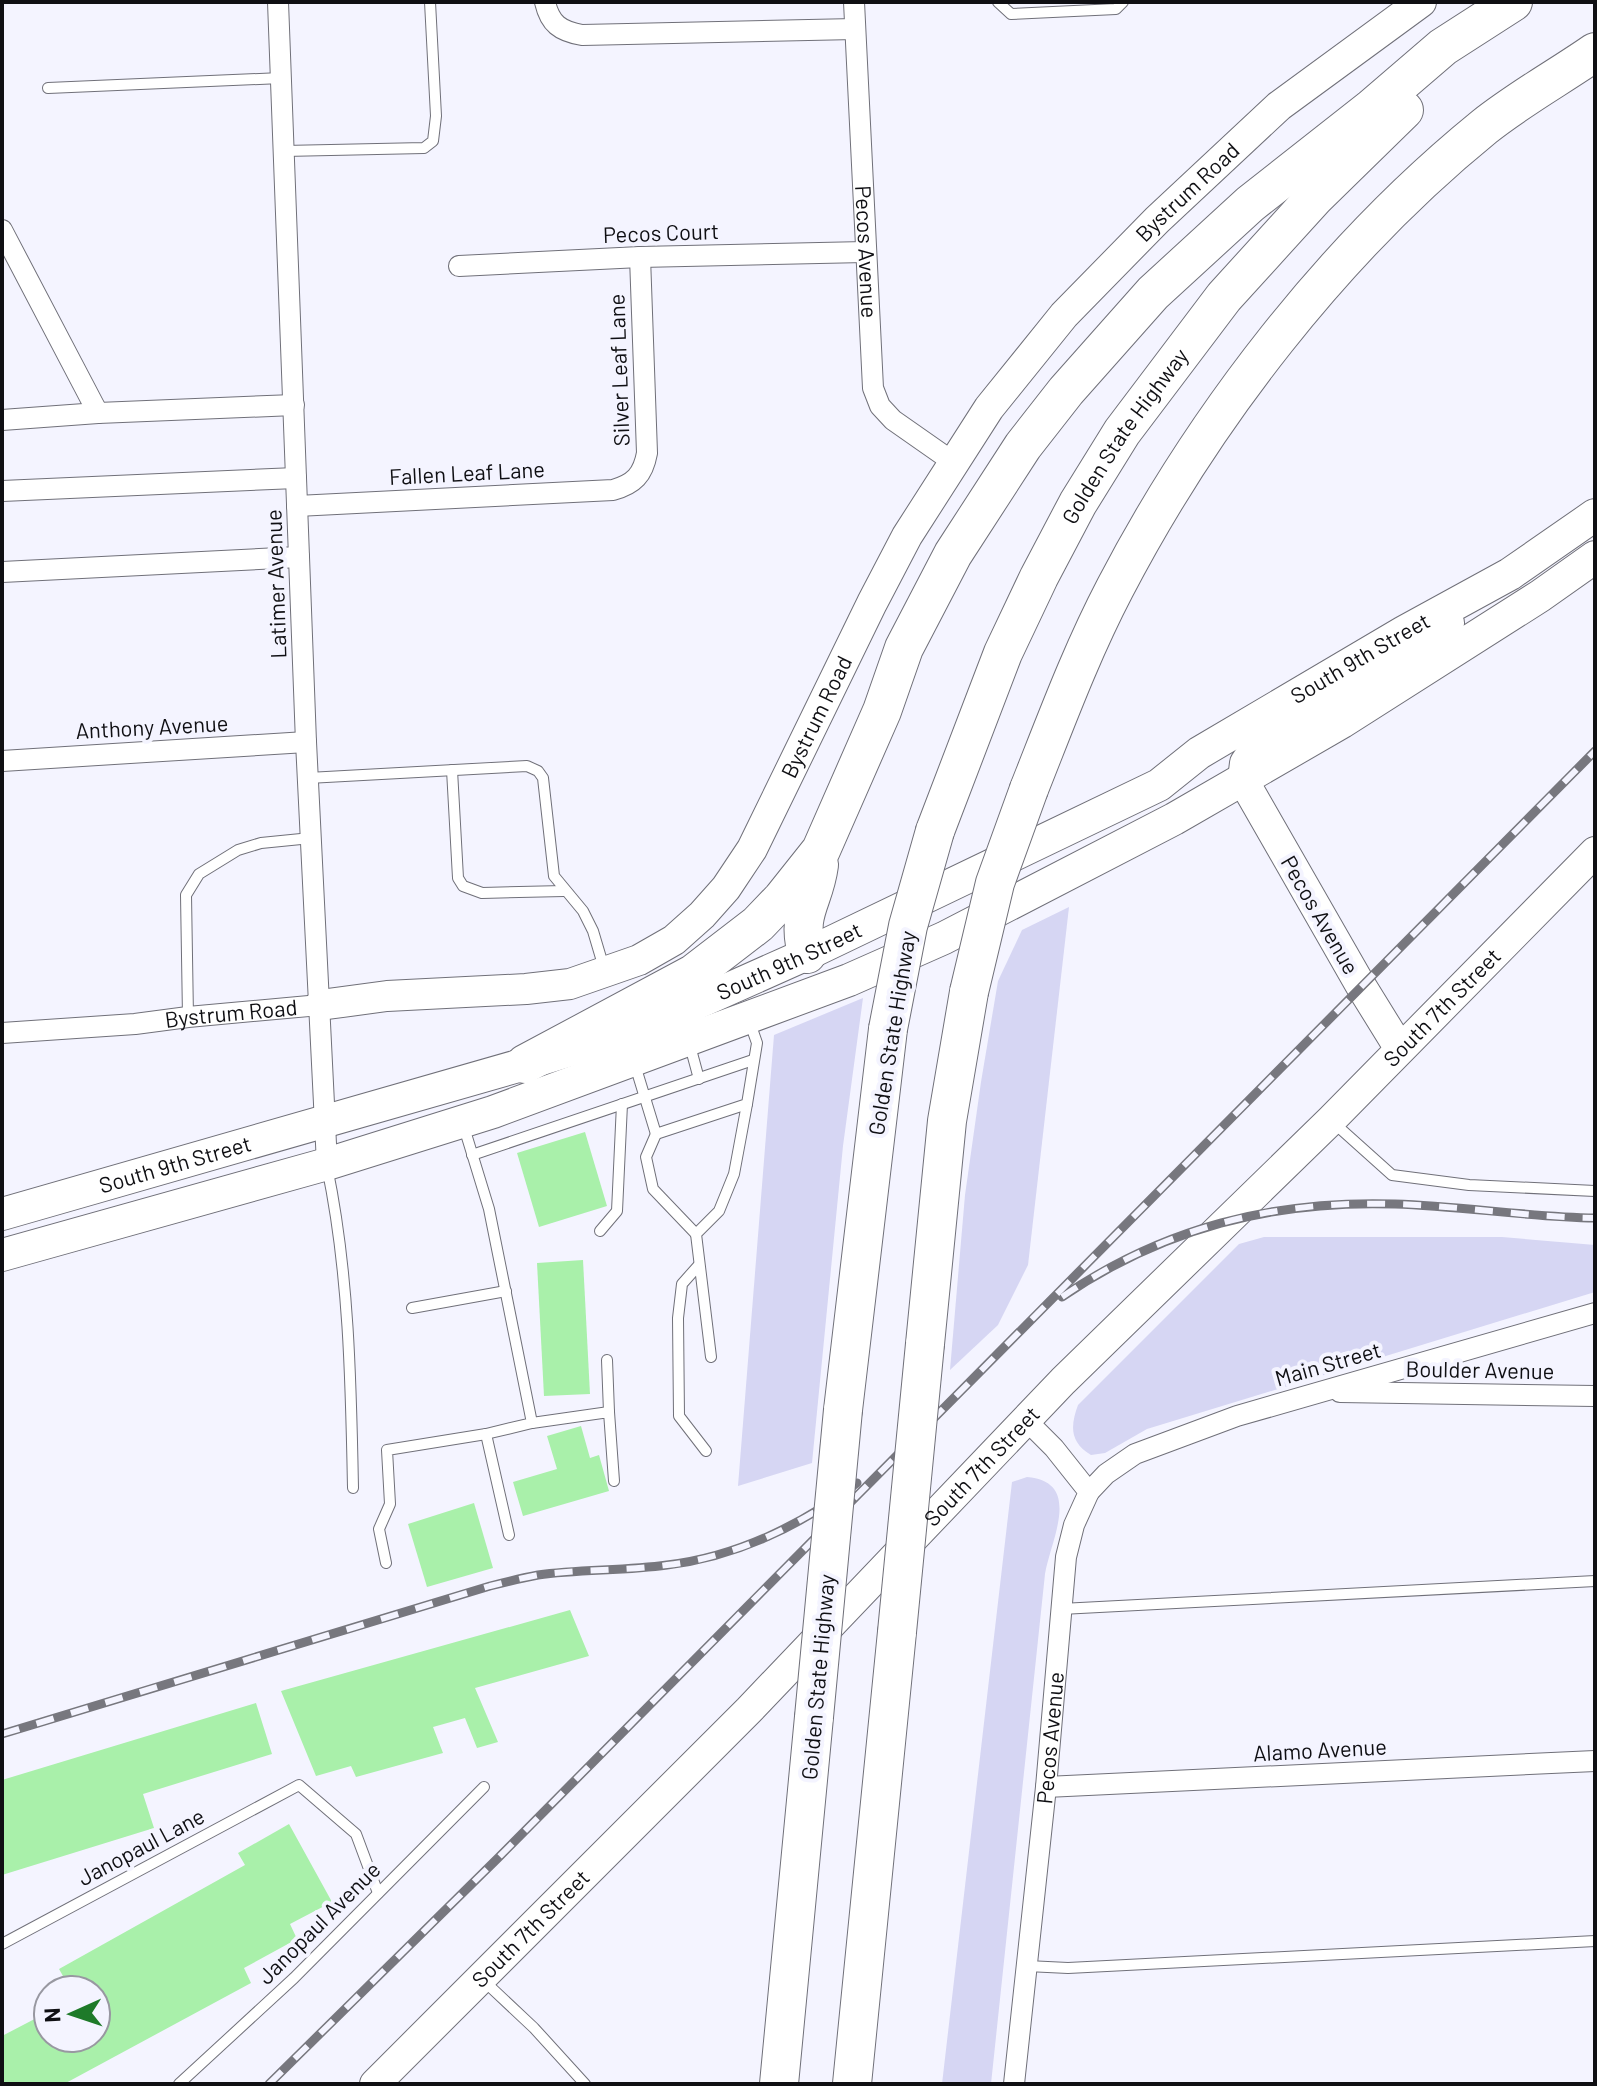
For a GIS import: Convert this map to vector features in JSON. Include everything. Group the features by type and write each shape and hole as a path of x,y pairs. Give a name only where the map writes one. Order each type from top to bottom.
{"highway":[{"path":"525,1064 693,974 766,916 821,850 841,810 904,648 922,610 988,497 1066,391 1153,293 1250,204 1372,108 1443,47 1513,2"},
{"name":"Golden State Highway","path":"779,2084 843,1410 888,1029 908,926 935,831 1003,653 1065,528 1122,432 1224,297 1314,198 1415,100 1467,55 1537,2"},
{"path":"852,2084 947,1121 969,992 995,883 1029,789 1114,589 1176,483 1245,382 1295,318 1349,257 1426,180 1487,125 1595,52"},
{"path":"807,954 802,934 803,917 817,885 821,850"}],"main road":[{"name":"South 9th Street","path":"2,1214 641,1028 807,954 1159,785 1199,753 1404,632 1510,574 1595,515"},
{"name":"South 9th Street","path":"2,1255 327,1164 462,1122 849,980 944,938 1033,893 1243,780 1342,722 1540,596 1595,557"},
{"path":"1159,785 1198,775 1219,774 1243,780"},
{"path":"807,954 833,976 849,980"}],"street":[{"name":"Latimer Avenue","path":"278,2 306,742 327,1164"},
{"path":"545,2 548,16 556,26 582,35 855,29"},
{"name":"Pecos Avenue","path":"854,2 873,388 880,406 902,427 953,462"},
{"name":"Bystrum Road","path":"2,1033 135,1024 387,996 570,984 606,974 674,940 726,888 752,849 907,536 989,408 1064,315 1157,220 1279,106 1421,2"},
{"path":"2,230 98,413"},
{"name":"Pecos Court","path":"459,266 640,257 865,252"},
{"name":"Silver Leaf Lane","path":"637,478 644,467 647,453 640,257"},
{"path":"2,420 294,405"},
{"path":"2,491 296,478"},
{"name":"Fallen Leaf Lane","path":"297,506 613,490 637,478"},
{"path":"2,572 299,557"},
{"path":"1243,780 1245,763 1253,751 1377,675 1405,651 1477,605 1510,574"},
{"name":"Anthony Avenue","path":"2,761 306,742"},
{"name":"Pecos Avenue","path":"1243,780 1400,1049"},
{"name":"South 7th Street","path":"375,2084 749,1710 1026,1420 1331,1120 1595,852"},
{"name":"Main Street","path":"1089,1492 1106,1474 1135,1454 1237,1416 1595,1313"},
{"name":"Boulder Avenue","path":"1316,1392 1595,1396"},
{"path":"1026,1420 1054,1448 1089,1492"},
{"name":"Pecos Avenue","path":"1014,2084 1046,1787 1066,1557 1074,1525 1089,1492"},
{"name":"Alamo Avenue","path":"1046,1787 1595,1761"}],"lane":[{"path":"284,151 424,148 433,141 436,116 430,2"},
{"path":"998,2 1011,14 1116,9 1123,2"},
{"path":"48,88 281,78"},
{"path":"308,778 527,766 538,771 543,778 546,794 554,876 583,911 593,931 606,974"},
{"path":"452,770 458,878 463,886 482,893 564,891"},
{"path":"188,1017 186,895 199,874 238,850 268,842 311,838"},
{"path":"696,1234 719,1211 734,1174 757,1043 748,1017"},
{"path":"687,1039 699,1079"},
{"path":"633,1059 656,1134 646,1157 653,1189 696,1234 711,1357"},
{"path":"472,1155 753,1060"},
{"path":"600,1231 617,1211 622,1104"},
{"path":"656,1134 747,1104"},
{"path":"1331,1120 1392,1175 1469,1185 1595,1191"},
{"path":"462,1122 489,1209 532,1423"},
{"path":"327,1164 339,1221 352,1419 353,1488"},
{"path":"698,1266 682,1284 679,1307 679,1416 706,1451"},
{"path":"412,1308 506,1291"},
{"path":"607,1360 614,1481"},
{"path":"386,1563 379,1529 390,1504 387,1450 609,1412"},
{"path":"486,1434 509,1535"},
{"path":"1061,1609 1595,1581"},
{"name":"Janopaul Lane","path":"2,1944 299,1785 356,1834 378,1893"},
{"name":"Janopaul Avenue","path":"179,2084 294,1978 484,1787"},
{"path":"1027,1966 1068,1968 1595,1941"},
{"path":"482,1979 534,2028 585,2084"}],"shaded area":[{"path":"1069,907 1028,1265 998,1325 950,1370 965,1195 998,981 1022,930"},
{"path":"863,998 843,1146 812,1463 738,1486 774,1035"},
{"path":"1264,1237 1502,1237 1595,1245 1595,1292 1147,1429 1105,1453 1091,1455 1084,1450 1076,1439 1073,1427 1078,1405 1239,1244"},
{"path":"1027,1477 1044,1481 1054,1489 1059,1501 1059,1514 1045,1574 991,2084 942,2084 1012,1482"}],"building":[{"path":"585,1132 607,1206 539,1227 517,1153"},
{"path":"583,1260 590,1394 544,1396 537,1263"},
{"path":"581,1426 590,1458 599,1455 609,1491 523,1516 513,1482 557,1469 547,1436"},
{"path":"474,1503 493,1568 427,1587 408,1524"},
{"path":"570,1610 589,1656 475,1688 498,1742 477,1748 465,1718 433,1727 443,1753 356,1777 351,1766 316,1776 281,1691"},
{"path":"256,1703 272,1754 143,1794 154,1828 2,1875 2,1780"},
{"path":"289,1824 332,1902 290,1924 297,1939 244,1968 251,1983 64,2084 2,2084 2,2036 32,2020 32,2054 112,2054 112,1974 62,1974 59,1969 245,1865 238,1853"}],"railway":[{"path":"269,2084 498,1858 1595,751"},
{"path":"1062,1297 1139,1253 1180,1236 1263,1213 1306,1207 1395,1204 1595,1218"},
{"path":"2,1734 490,1586 538,1575 651,1567 718,1555 791,1525 857,1483"}]}
